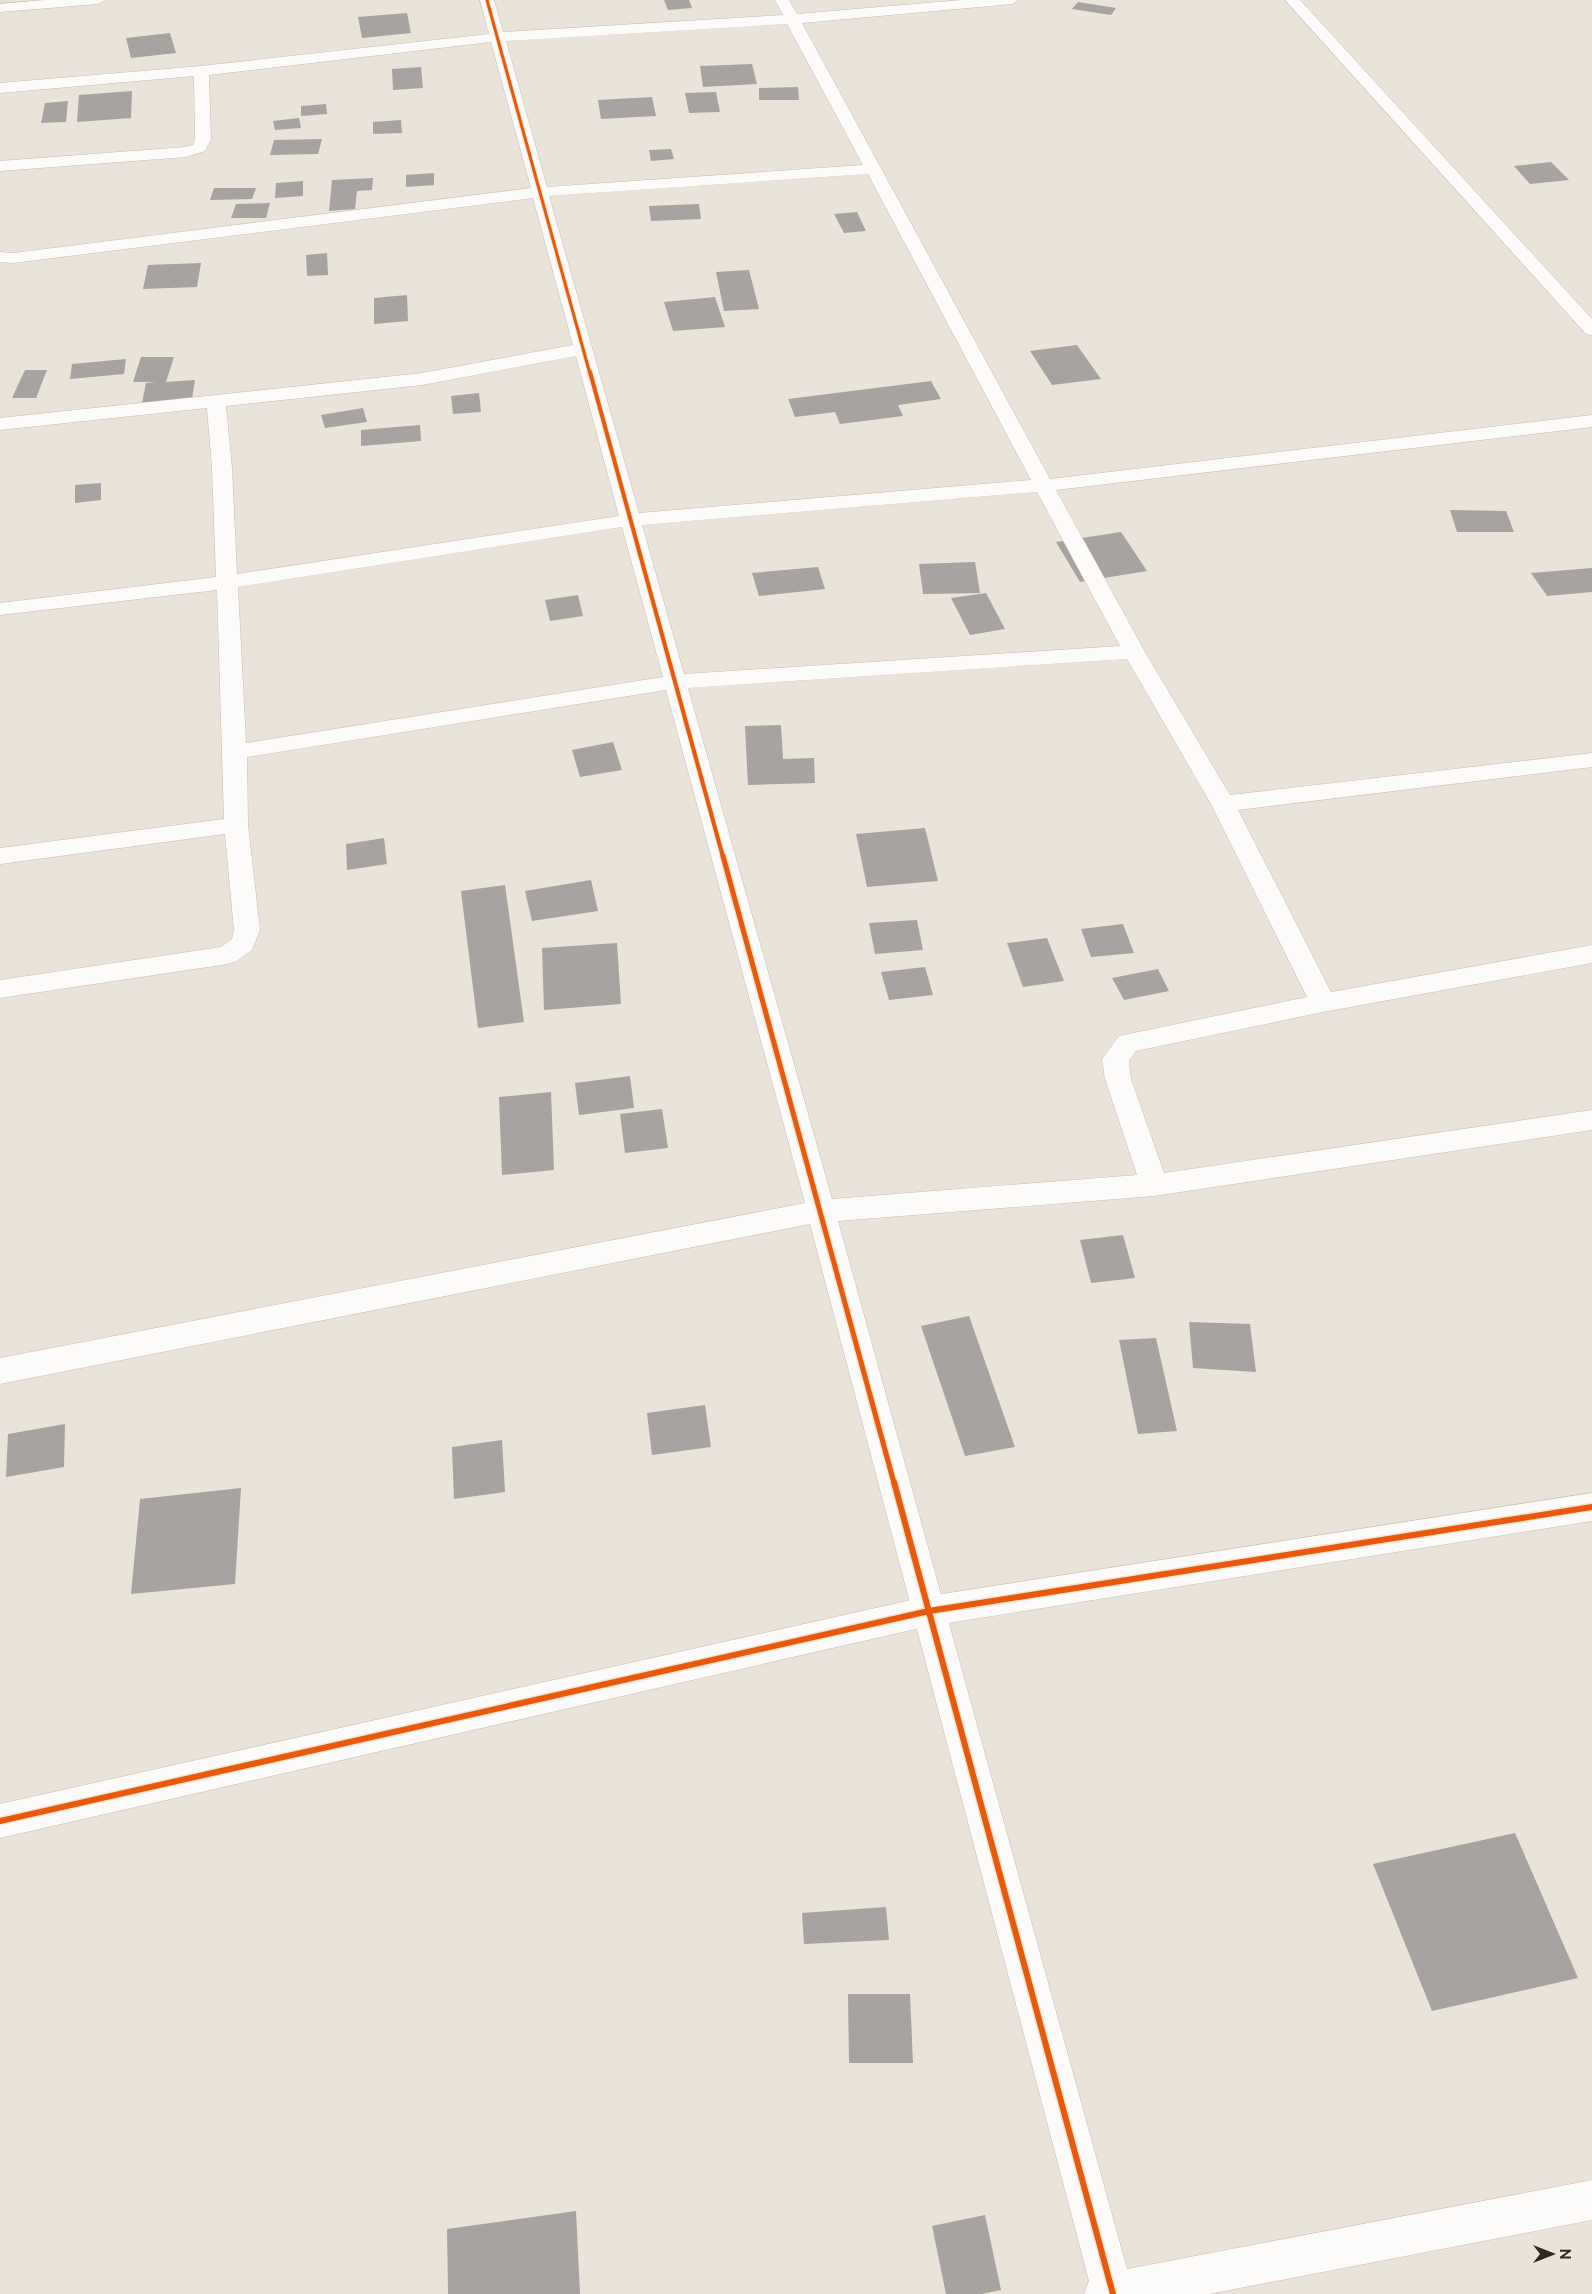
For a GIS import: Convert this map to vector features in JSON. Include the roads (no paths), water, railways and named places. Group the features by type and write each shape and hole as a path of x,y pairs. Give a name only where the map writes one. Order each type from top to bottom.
{"street":[{"path":"0,8 98,0"},
{"path":"487,0 821,1210 1110,2293 1592,2200"},
{"path":"782,0 1046,485 1134,652 1223,804 1323,1003"},
{"path":"0,88 201,71 498,38 792,19 1012,0"},
{"path":"1292,0 1592,330"},
{"path":"0,166 186,152 199,148 203,140 201,71"},
{"path":"0,257 12,258 540,192 873,169"},
{"path":"0,424 422,380 582,349"},
{"path":"0,988 228,955 243,944 247,930 236,825 235,752 222,468 216,402"},
{"path":"0,609 227,582 630,520 1046,485 1592,421"},
{"path":"235,752 674,682 1134,652"},
{"path":"1223,804 1592,760"},
{"path":"0,856 236,825"},
{"path":"1154,1186 1118,1079 1115,1059 1128,1043 1323,1003 1592,954"},
{"path":"0,1371 821,1210 1154,1186 1592,1120"},
{"path":"0,1822 929,1611 1592,1507"}]}
